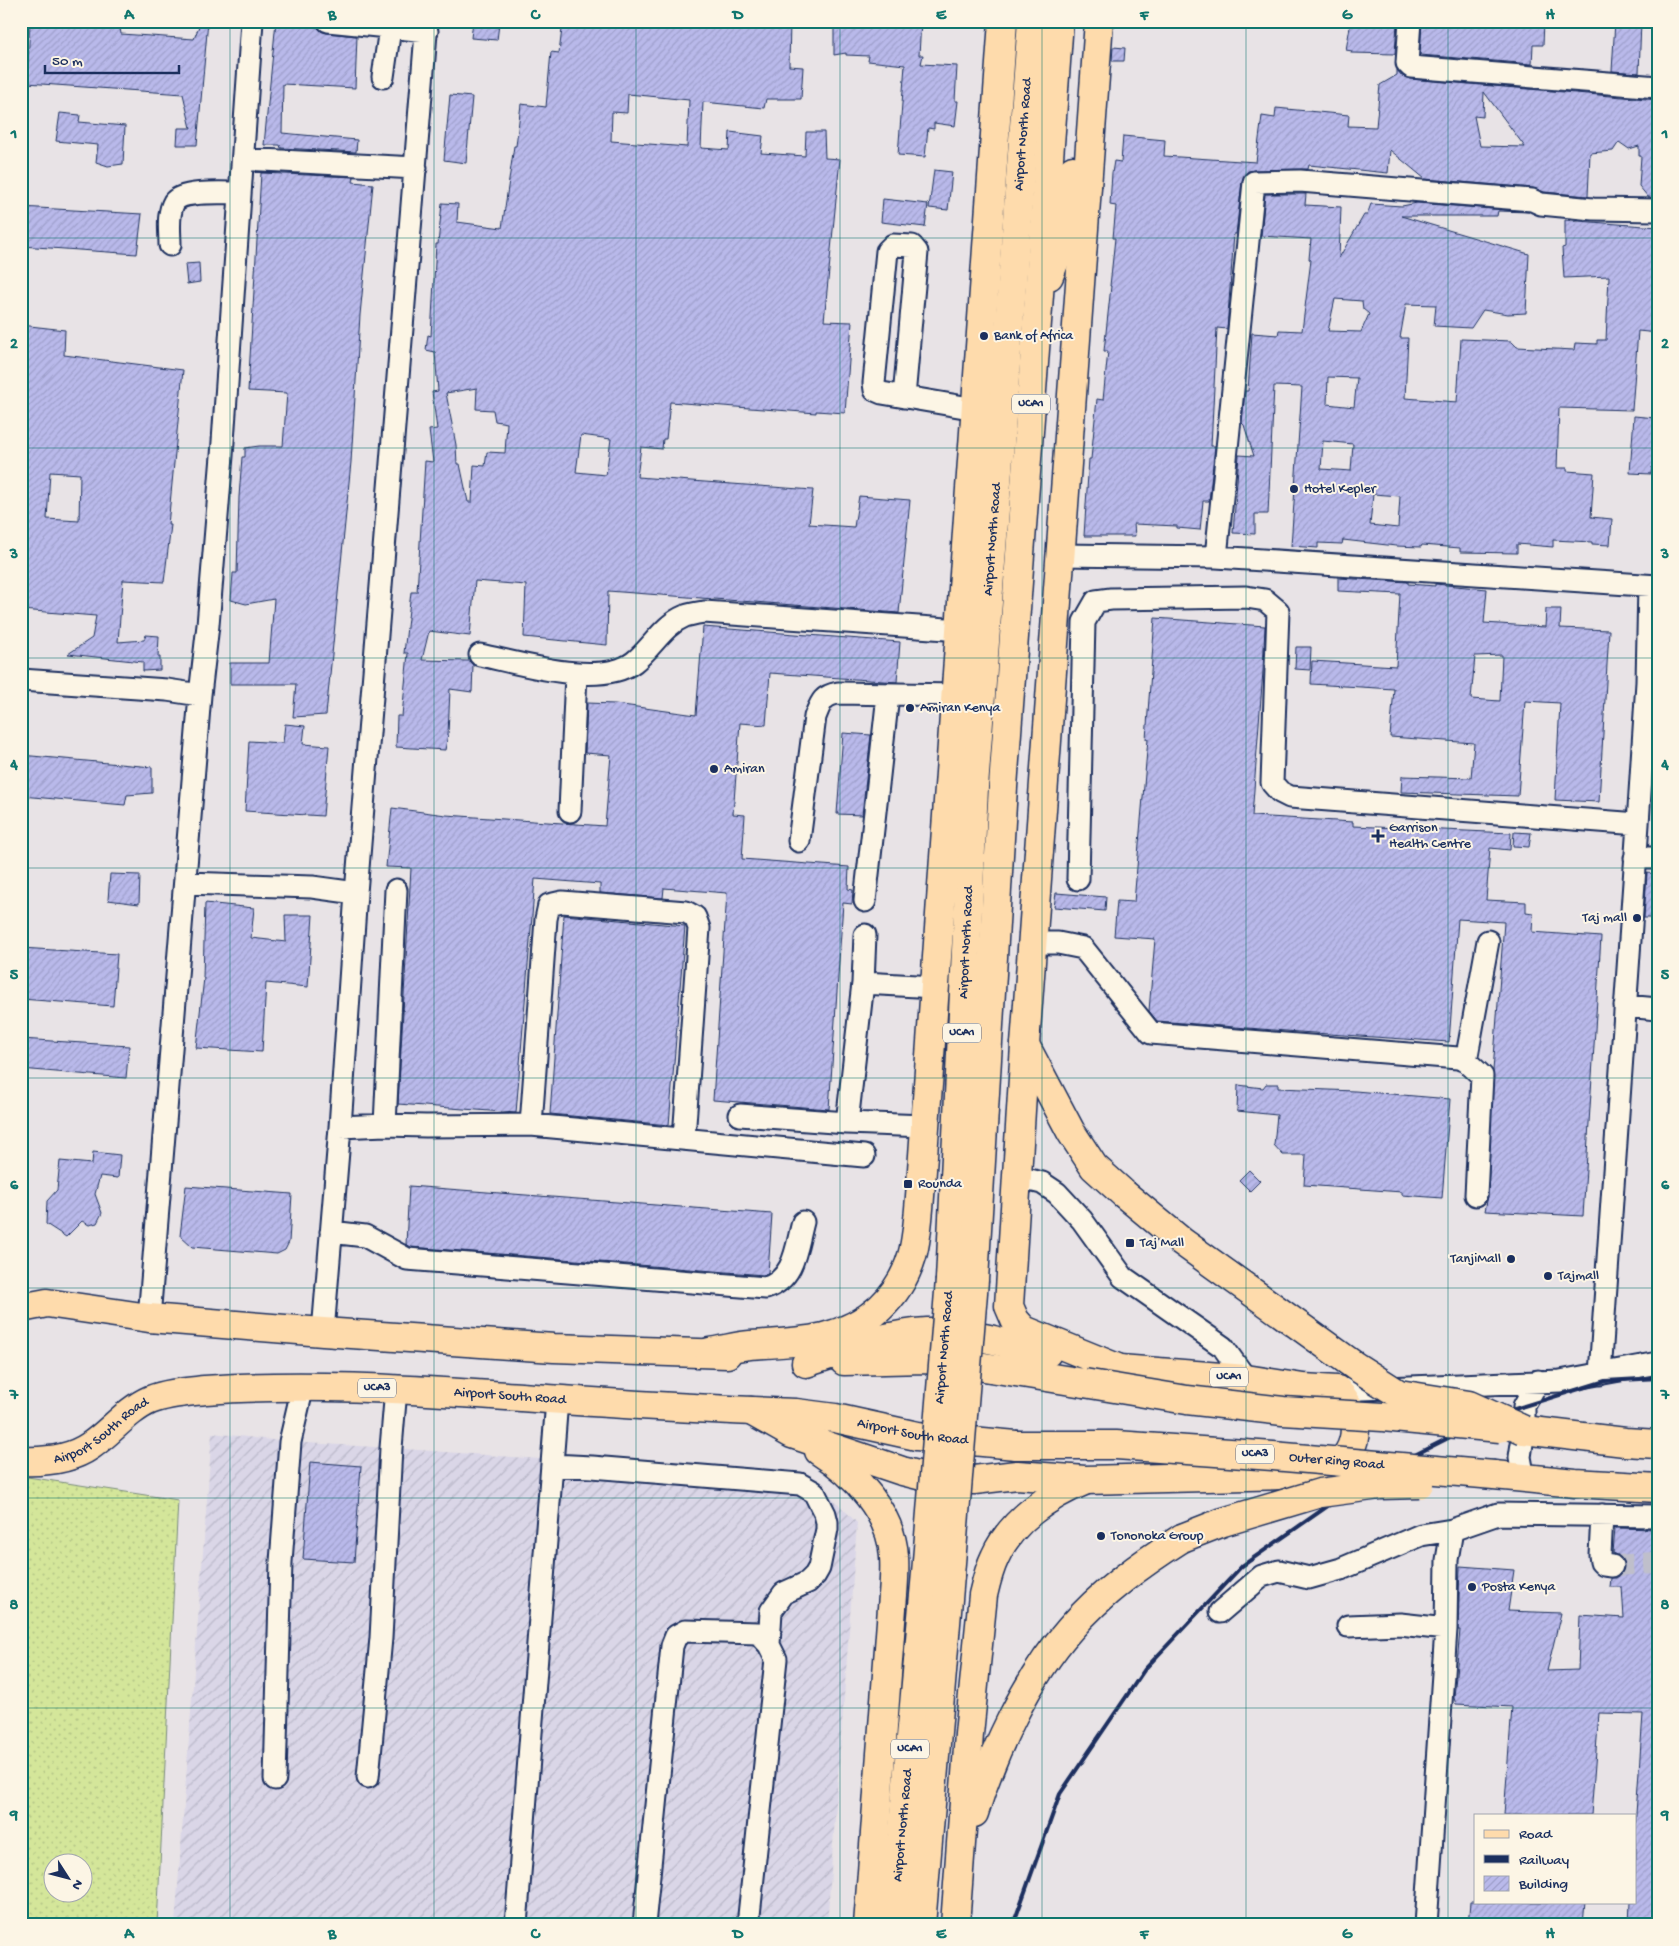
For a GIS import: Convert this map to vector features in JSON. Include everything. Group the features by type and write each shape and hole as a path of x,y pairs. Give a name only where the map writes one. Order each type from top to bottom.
{"main road":[{"name":"Airport North Road","path":"709,1352 821,1338 835,1334 865,1320 887,1301 899,1285 912,1255 921,1184 1003,21"},
{"name":"Airport North Road","path":"894,1925 950,1280 974,786 1032,21"},
{"name":"Airport North Road","path":"921,1925 974,1280 1003,787 1059,21"},
{"name":"UCA1","path":"1099,21 1032,943 1009,1306 1015,1320 1024,1330 1120,1368 1246,1378 1303,1388 1338,1390"},
{"path":"1038,303 1063,240 1079,136 1097,59"},
{"path":"1025,1045 1071,1132 1094,1167 1181,1241 1355,1366 1399,1394 1469,1405 1524,1430"},
{"path":"21,1308 46,1303 149,1318 554,1348 709,1352 806,1362 925,1359 1187,1400 1283,1411 1383,1417 1658,1444"},
{"path":"806,1362 889,1337 927,1332 956,1333 1120,1368"},
{"name":"Airport South Road","path":"21,1461 40,1462 56,1460 74,1454 90,1446 130,1412 150,1400 169,1394 205,1390 303,1386 396,1389 796,1413 835,1418 917,1436 1016,1445"},
{"path":"751,1411 792,1434 918,1475 974,1480 1017,1475 1085,1480 1327,1474 1346,1458 1352,1449 1355,1437 1354,1422 1349,1406 1338,1390"},
{"name":"Airport North Road","path":"792,1434 829,1457 847,1471 861,1486 875,1504 882,1518 894,1555 893,1595 868,1925"},
{"name":"Outer Ring Road","path":"1016,1445 1136,1446 1658,1488"},
{"path":"962,1853 984,1782 998,1747 1021,1702 1049,1656 1069,1629 1096,1602 1142,1563 1182,1538 1223,1522 1320,1493 1380,1485 1449,1484 1494,1476"},
{"path":"955,1925 962,1853 969,1734 983,1594 989,1572 1004,1541 1029,1515 1044,1502 1060,1492 1085,1480"}],"street":[{"path":"149,1318 200,695 208,625 222,456 252,21"},
{"path":"323,1332 340,1127 356,893 427,26 390,28 328,21"},
{"path":"383,77 390,28"},
{"path":"1410,31 1406,62 1411,67 1658,88"},
{"path":"242,159 416,168"},
{"path":"1216,557 1254,182 1300,181 1532,200 1541,204 1593,209 1658,210"},
{"path":"170,245 170,214 175,201 182,196 192,194 240,193"},
{"path":"904,396 918,252 912,246 893,245 887,252 874,383 875,390 882,393 976,409"},
{"path":"1061,555 1216,557 1654,586 1652,682 1635,858 1600,1374"},
{"path":"1078,880 1084,622 1096,601 1111,599 1246,597 1265,600 1278,612 1272,783 1280,792 1290,797 1638,824"},
{"path":"480,656 576,674 608,673 633,663 668,626 686,616 704,612 961,630"},
{"path":"570,811 576,674"},
{"path":"21,680 167,690 200,695"},
{"path":"799,841 814,717 820,702 827,695 838,693 956,695"},
{"path":"865,901 888,695"},
{"path":"1635,858 1658,858"},
{"path":"186,883 312,887 356,893"},
{"path":"385,1124 396,890"},
{"path":"531,1125 546,919 549,905 562,902 686,912 695,917 699,928 684,1138"},
{"path":"847,1123 863,983 865,935"},
{"path":"1466,1061 1488,941"},
{"path":"1032,943 1058,943 1083,948 1151,1033 1458,1058 1466,1061 1482,1076 1476,1195"},
{"path":"863,983 935,987"},
{"path":"1625,1006 1658,1009"},
{"path":"740,1115 847,1123 925,1126"},
{"path":"340,1127 385,1124 426,1126 531,1125 864,1156"},
{"path":"1017,1177 1042,1183 1057,1193 1082,1220 1123,1277 1223,1347 1246,1378"},
{"path":"331,1232 365,1236 407,1259 766,1288 776,1284 790,1269 803,1222"},
{"path":"1338,1390 1560,1381 1658,1363"},
{"path":"1524,1478 1520,1457 1524,1430 1524,1406 1538,1381"},
{"path":"275,1779 282,1543 290,1442 303,1386"},
{"path":"368,1777 381,1638 396,1389"},
{"path":"516,1925 557,1400"},
{"path":"552,1465 800,1484 814,1492 827,1522 819,1568 808,1582 784,1593 771,1611 769,1645"},
{"path":"1220,1612 1262,1576 1279,1571 1309,1578 1342,1569 1421,1535 1452,1530 1498,1514 1658,1516"},
{"path":"1602,1515 1601,1562 1604,1565 1612,1566"},
{"path":"1426,1925 1446,1629 1447,1560 1452,1530"},
{"path":"1348,1626 1400,1624 1446,1629"},
{"path":"644,1925 672,1646 676,1636 685,1631 758,1633 769,1645 776,1659 748,1925"}],"shaded area":[{"path":"212,1433 290,1442 814,1479 857,1523 827,1925 175,1925"}],"green space":[{"path":"21,1476 178,1500 157,1925 21,1925"}],"building":[{"path":"30,21 61,21 61,23 120,28 121,34 194,39 201,21 208,21 197,145 177,145 178,128 191,128 183,94 27,83"},
{"path":"276,21 291,21 292,25 317,27 327,33 357,36 355,88 283,84 282,133 357,140 356,152 281,148 280,145 264,145"},
{"path":"473,21 499,24 497,40 471,38"},
{"path":"563,21 790,21 789,66 803,67 801,99 766,99 764,108 703,102 701,148 729,150 730,132 763,136 761,153 805,156 806,132 824,132 825,158 840,159 824,321 852,322 845,413 816,411 816,413 670,402 666,439 663,439 662,449 641,447 637,477 813,490 809,524 854,527 859,496 910,500 899,613 608,591 607,645 524,637 526,585 475,581 470,636 429,631 422,660 469,661 473,665 472,692 450,689 448,734 445,750 396,747 397,716 402,716 408,653 404,653 411,592 417,592 425,461 433,462 429,430 437,429 432,392 438,391 435,352 426,350 428,335 431,336 436,244 438,244 442,203 458,204 457,222 502,228 521,104 546,107 551,52 559,53","holes":["628,94 689,100 687,147 611,141 612,112 627,113","477,388 476,409 493,410 495,421 507,423 505,453 487,452 485,466 474,465 472,502 468,502 460,464 457,464 456,445 446,393","581,435 611,439 606,475 576,472"]},
{"path":"834,21 921,22 919,55 923,55 921,64 957,66 955,101 958,101 955,126 934,123 934,129 928,128 925,157 898,155 905,65 868,61 869,56 846,55 846,53 834,55"},
{"path":"1351,21 1397,22 1395,54 1351,53 1352,51 1346,50"},
{"path":"1422,21 1544,21 1543,45 1533,45 1532,64 1420,55"},
{"path":"1615,21 1641,21 1639,73 1612,71"},
{"path":"1113,47 1125,48 1124,61 1112,61"},
{"path":"1397,70 1402,76 1410,79 1658,100 1658,198 1648,197 1639,186 1641,156 1639,156 1639,146 1629,149 1619,142 1613,151 1590,153 1588,196 1544,192 1533,188 1425,179 1390,150 1388,173 1309,165 1308,169 1248,171 1242,181 1236,234 1234,234 1227,329 1217,328 1211,446 1215,446 1209,501 1203,501 1200,530 1177,528 1177,526 1134,524 1135,536 1084,536 1089,459 1091,459 1097,399 1103,400 1108,351 1104,351 1115,238 1113,238 1116,206 1110,205 1112,173 1114,161 1121,162 1123,136 1165,140 1164,156 1256,162 1262,116 1275,118 1276,108 1349,115 1348,126 1376,127 1380,85 1397,75","holes":["1484,92 1525,147 1480,146 1474,116 1483,117"]},
{"path":"450,95 472,97 466,163 444,160"},
{"path":"60,113 80,115 79,122 125,126 123,164 108,166 96,162 98,145 56,141"},
{"path":"934,170 952,172 948,210 929,208"},
{"path":"261,173 354,177 353,182 373,184 360,315 351,462 326,715 293,717 296,684 230,684 230,663 269,663 274,599 246,604 231,600 233,573 237,573 242,457 245,457 245,448 283,446 287,393 248,391"},
{"path":"1265,194 1306,194 1305,205 1341,207 1339,258 1364,215 1367,215 1371,204 1402,206 1417,203 1529,212 1498,211 1497,216 1401,216 1529,254 1526,313 1508,314 1483,310 1471,328 1434,326 1436,305 1406,304 1400,338 1408,338 1405,398 1457,402 1461,339 1511,341 1517,347 1574,350 1575,343 1597,344 1597,340 1606,340 1609,276 1564,278 1562,248 1565,247 1565,220 1658,227 1658,333 1638,331 1632,410 1559,408 1557,468 1567,468 1567,471 1594,473 1591,517 1612,519 1610,545 1553,540 1553,547 1517,544 1517,553 1460,552 1460,548 1422,545 1421,547 1396,546 1343,540 1342,544 1318,543 1318,548 1291,546 1302,387 1274,386 1268,514 1255,514 1255,534 1233,533 1239,455 1254,456 1242,423 1245,391 1248,391 1252,333 1278,335 1279,330 1302,331 1311,260 1309,259 1311,239 1261,236","holes":["1335,299 1362,301 1363,309 1369,314 1361,332 1328,331","1328,377 1357,378 1354,407 1327,404","1323,441 1353,444 1351,471 1321,469","1373,494 1400,496 1398,528 1370,525"]},
{"path":"883,199 928,204 925,227 881,222"},
{"path":"21,207 142,214 137,254 21,246"},
{"path":"199,263 200,282 187,284 185,264"},
{"path":"21,325 65,330 64,355 183,370 168,525 171,525 164,582 123,580 118,642 144,640 146,635 159,636 158,657 160,657 160,670 143,671 143,662 68,654 92,638 96,616 21,610","holes":["50,472 80,474 79,521 47,519"]},
{"path":"1634,416 1656,418 1654,453 1658,454 1658,468 1652,467 1651,474 1630,473"},
{"path":"1338,578 1487,589 1484,623 1545,627 1546,609 1561,609 1560,628 1609,630 1599,802 1555,800 1560,703 1525,701 1518,796 1401,792 1402,776 1471,778 1474,743 1390,737 1394,689 1311,684 1312,661 1396,666 1400,594 1338,591","holes":["1502,655 1500,701 1471,699 1475,656"]},
{"path":"1155,618 1265,626 1252,816 1353,822 1353,826 1511,833 1510,850 1490,848 1486,900 1526,902 1526,912 1533,913 1532,932 1601,937 1583,1216 1485,1211 1488,1196 1493,1071 1504,922 1458,919 1449,1042 1157,1021 1149,1011 1155,939 1114,936 1117,901 1134,902 1148,739 1146,739"},
{"path":"703,627 900,642 897,682 770,673 766,725 740,723 733,814 745,815 742,859 849,867 848,889 853,890 852,904 843,903 829,1109 713,1100 727,893 664,888 663,898 600,893 600,884 535,879 516,1113 398,1104 411,868 386,867 392,808 446,815 605,826 611,755 585,753 587,703 615,704 696,715"},
{"path":"1296,647 1311,647 1310,670 1295,669"},
{"path":"285,724 305,726 303,744 329,746 323,816 245,811 249,741 283,743"},
{"path":"843,733 871,735 862,815 837,814"},
{"path":"21,755 152,767 152,793 127,795 125,805 21,796"},
{"path":"1514,832 1531,833 1529,847 1513,846"},
{"path":"1647,873 1657,874 1656,881 1658,882 1658,899 1654,899 1651,918 1644,918"},
{"path":"110,874 140,875 139,904 108,900"},
{"path":"1056,893 1106,897 1105,911 1054,907"},
{"path":"205,903 254,908 251,938 286,942 285,915 313,915 308,987 266,983 262,1052 196,1048 204,978"},
{"path":"564,915 685,926 669,1125 550,1114"},
{"path":"21,948 117,954 113,1006 21,999"},
{"path":"21,1039 129,1046 126,1078 21,1069"},
{"path":"1266,1084 1278,1084 1278,1088 1355,1091 1450,1099 1442,1198 1402,1195 1402,1192 1304,1185 1306,1155 1283,1155 1274,1145 1277,1115 1237,1111 1238,1085 1263,1088"},
{"path":"93,1152 120,1155 118,1178 100,1176 95,1194 102,1213 97,1223 89,1225 82,1221 66,1237 46,1224 47,1201 57,1190 60,1161 92,1164"},
{"path":"1249,1170 1260,1181 1250,1191 1239,1180"},
{"path":"186,1186 292,1194 289,1242 285,1250 277,1254 192,1247 180,1236"},
{"path":"409,1186 772,1214 768,1273 764,1275 411,1247 406,1244"},
{"path":"310,1462 361,1466 354,1562 303,1559"},
{"path":"1615,1528 1658,1529 1658,1925 1629,1925 1630,1904 1636,1904 1636,1814 1643,1714 1599,1713 1591,1814 1504,1814 1512,1707 1456,1704 1454,1698 1460,1630 1458,1630 1460,1566 1514,1570 1508,1611 1561,1613 1547,1671 1578,1670 1580,1615 1624,1618 1622,1587 1610,1587 1611,1578 1616,1578 1622,1574 1624,1567 1620,1556 1613,1553"},
{"path":"1470,1902 1474,1902 1474,1904 1585,1904 1583,1925 1468,1925"}],"tunnel":[{"path":"1612,1566 1658,1562"}],"railway":[{"path":"1013,1925 1060,1794 1145,1669 1242,1566 1365,1480 1492,1416 1605,1381 1658,1378"}],"place":[{"name":"Bank of Africa","path":"984,336"},
{"name":"Hotel Kepler","path":"1294,489"},
{"name":"Amiran Kenya","path":"910,708"},
{"name":"Amiran","path":"714,769"},
{"name":"Garrison Health Centre","path":"1378,836"},
{"name":"Taj mall","path":"1637,918"},
{"name":"Rounda","path":"908,1184"},
{"name":"Taj Mall","path":"1130,1243"},
{"name":"TanjiMall","path":"1511,1259"},
{"name":"Tajmall","path":"1548,1276"},
{"name":"Tononoka Group","path":"1101,1536"},
{"name":"Posta Kenya","path":"1472,1587"}]}
